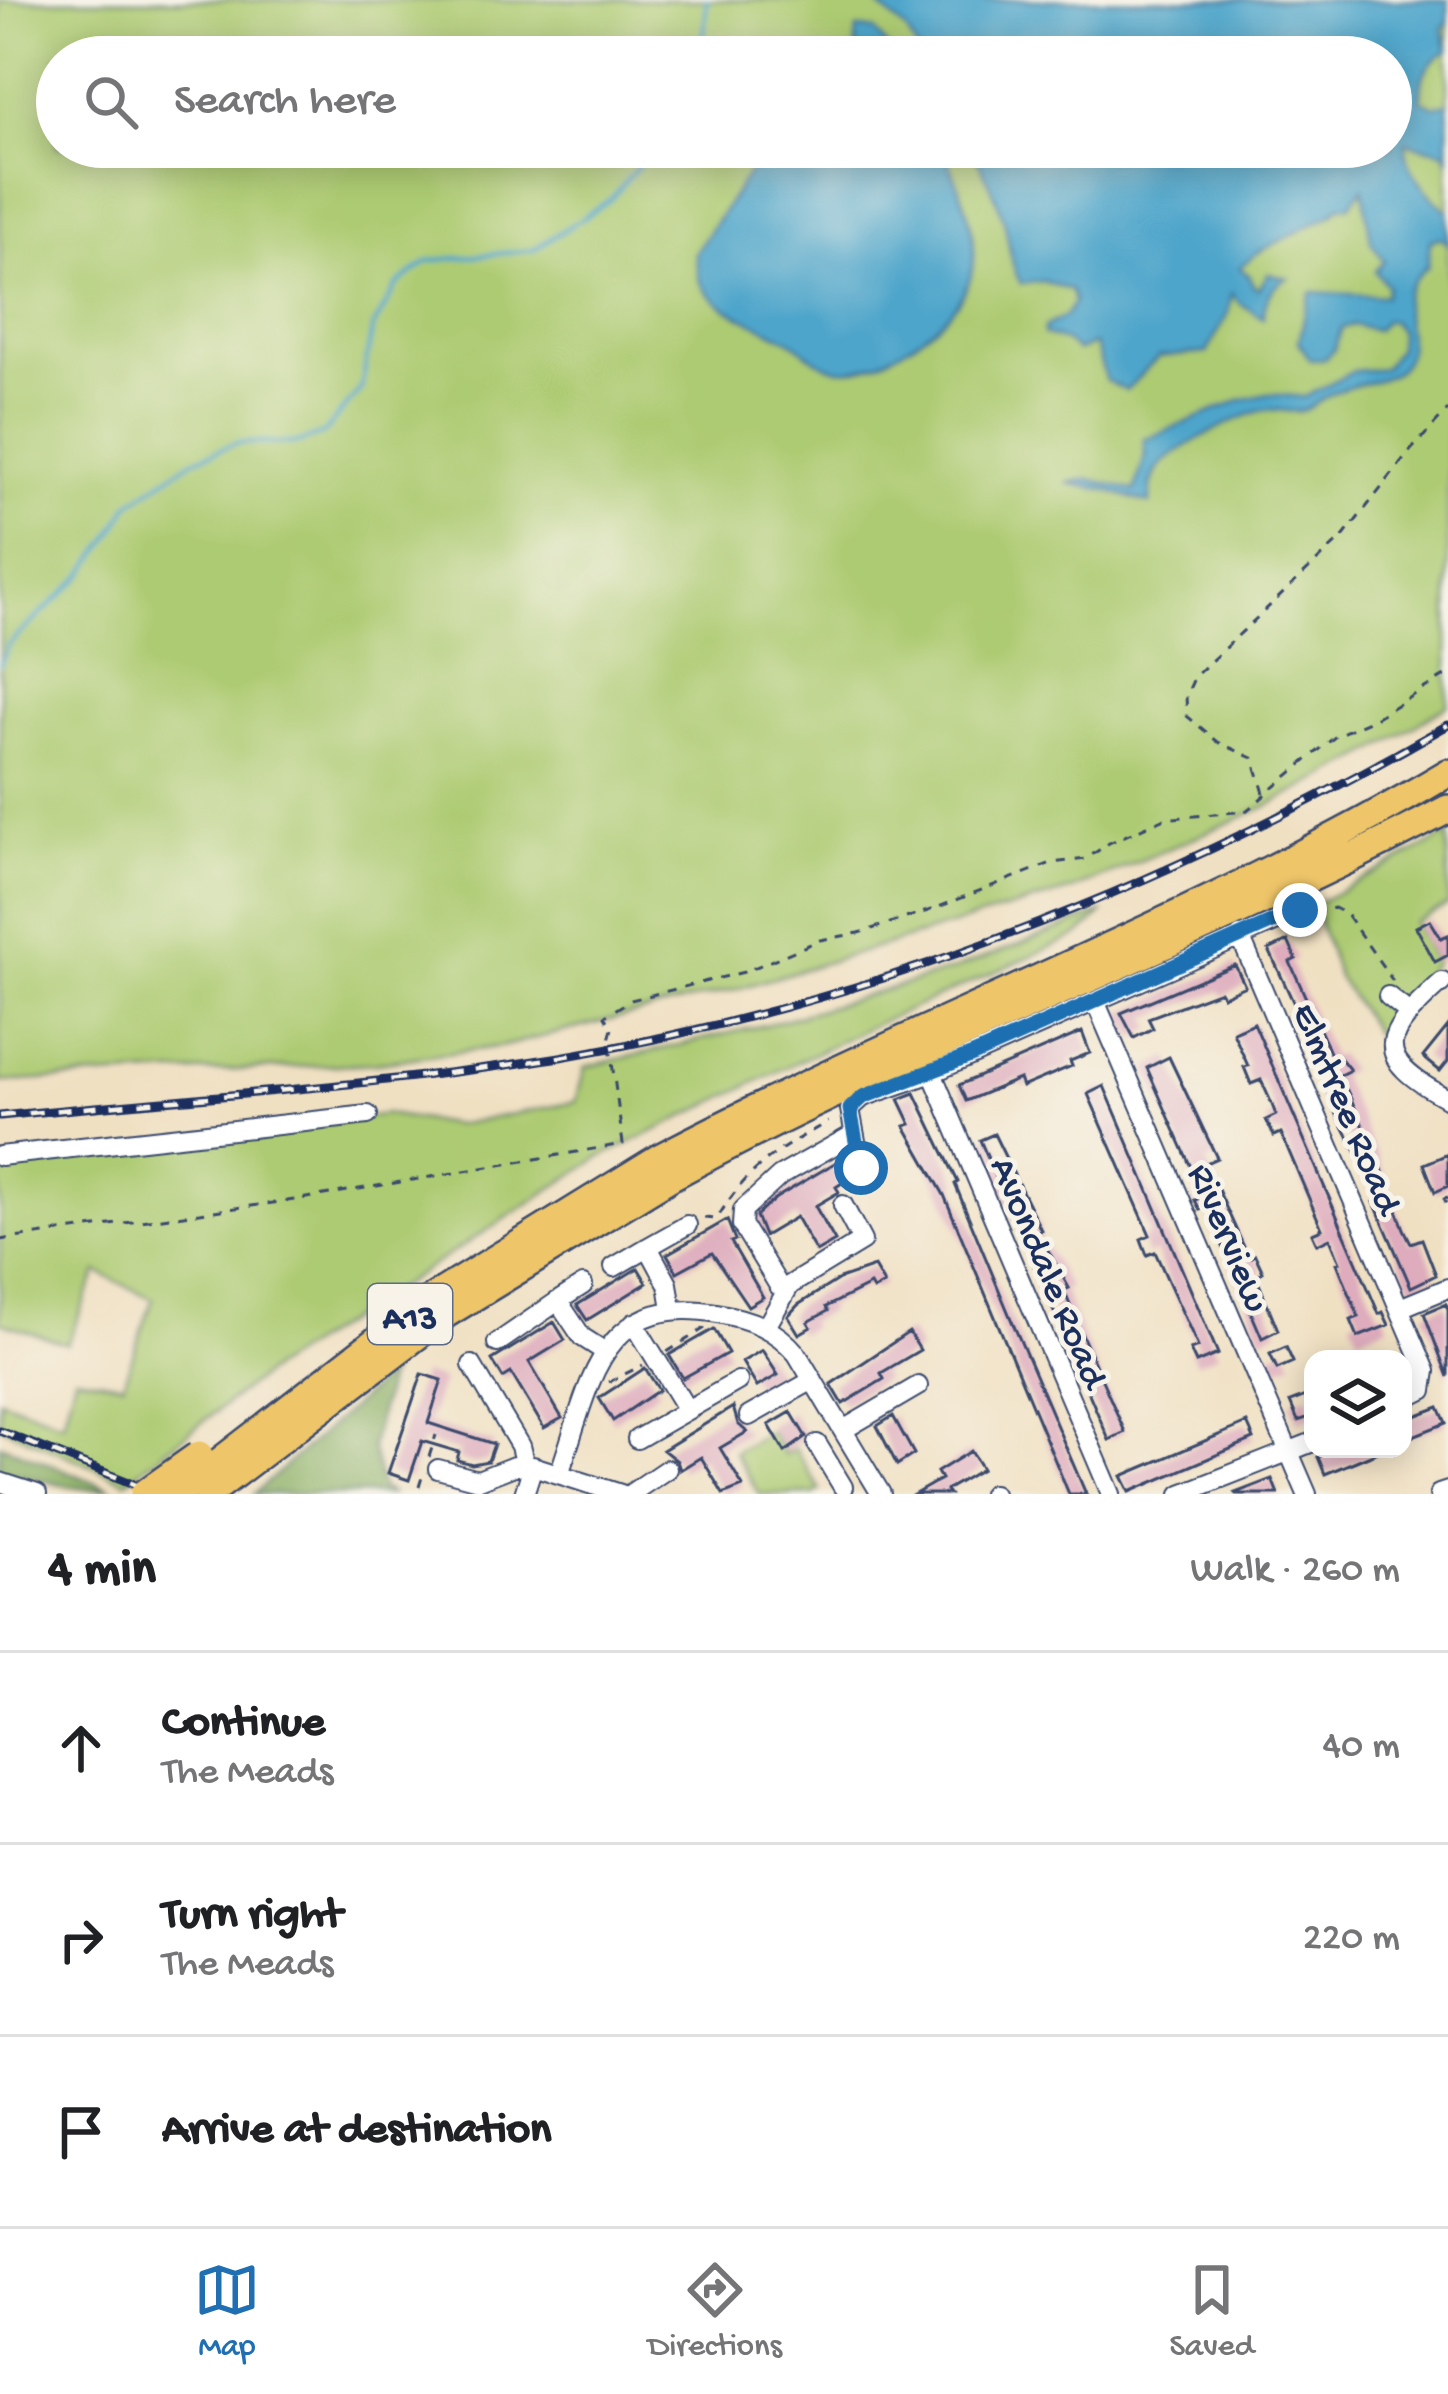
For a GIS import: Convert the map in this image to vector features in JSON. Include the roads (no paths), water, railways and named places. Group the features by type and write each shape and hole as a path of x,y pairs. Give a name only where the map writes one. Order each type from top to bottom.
{"highway":[{"name":"A13","path":"208,1494 447,1312 665,1168 809,1080 1248,882 1448,773"},
{"name":"A13","path":"144,1494 429,1300 665,1168 1262,903 1448,809"},
{"name":"A13","path":"178,1494 429,1300"},
{"name":"A13","path":"231,1494 310,1416"}],"street":[{"path":"861,1168 850,1109 863,1097 1096,1003 1300,910"},
{"name":"Elmtree Road","path":"1240,936 1426,1371 1427,1384 1412,1396"},
{"path":"1442,982 1402,1019 1391,1044 1394,1057 1424,1086 1448,1099"},
{"path":"1388,996 1402,1019"},
{"name":"Riverview","path":"1096,1003 1307,1494"},
{"name":"Avondale Road","path":"932,1073 1111,1494"},
{"path":"0,1156 368,1115"},
{"path":"778,1286 742,1225 743,1210 780,1176 854,1134"},
{"path":"766,1327 777,1300 790,1285 862,1240 843,1204"},
{"path":"614,1267 691,1221"},
{"path":"648,1247 668,1284 672,1310"},
{"path":"497,1343 583,1285"},
{"path":"1400,1308 1448,1288"},
{"path":"558,1301 582,1337 604,1351"},
{"path":"559,1474 604,1351 634,1323 672,1310 729,1315 766,1327 789,1345 881,1494"},
{"path":"634,1323 688,1410"},
{"path":"472,1365 529,1466 524,1494"},
{"path":"749,1416 813,1380"},
{"path":"637,1439 738,1381"},
{"path":"843,1430 918,1386"},
{"path":"817,1444 838,1491 868,1472"},
{"path":"1181,1494 1304,1446"},
{"path":"434,1468 460,1486 529,1466 620,1494"},
{"path":"630,1494 667,1469"},
{"path":"0,1482 37,1494"},
{"path":"1439,1494 1448,1491"}],"water":[{"path":"872,0 1448,0 1443,30 1448,51 1429,65 1421,100 1433,106 1448,103 1448,160 1445,152 1412,144 1412,36 909,36"},
{"path":"857,29 874,30 879,36 856,36"},
{"path":"752,168 951,168 966,207 974,257 958,302 938,324 875,364 839,369 717,302 700,281 695,253"},
{"path":"981,168 1412,168 1448,212 1448,245 1440,237 1430,241 1428,266 1406,296 1409,349 1395,372 1333,393 1305,410 1264,410 1207,434 1158,469 1150,504 1067,483 1089,479 1135,491 1145,456 1144,440 1240,400 1268,394 1305,397 1354,371 1384,368 1398,348 1399,331 1391,321 1384,321 1376,330 1353,325 1342,328 1325,359 1310,360 1299,342 1312,292 1385,296 1387,286 1375,271 1384,261 1371,242 1363,188 1349,206 1340,206 1257,253 1240,268 1259,289 1268,274 1288,278 1270,294 1263,318 1232,293 1228,313 1207,353 1159,357 1126,390 1106,381 1095,344 1077,351 1044,334 1045,327 1066,315 1074,302 1071,291 1043,281 1021,284"}],"waterway":[{"path":"704,36 707,0"},
{"path":"0,665 8,645 82,576 130,503 193,460 237,443 298,443 323,434 361,389 372,330 397,285 428,261 533,250 611,199 637,168"}],"railway":[{"path":"0,1116 490,1067 678,1034 793,1005 907,971 1129,886 1344,783 1448,725"},
{"path":"0,1431 159,1494"}]}
